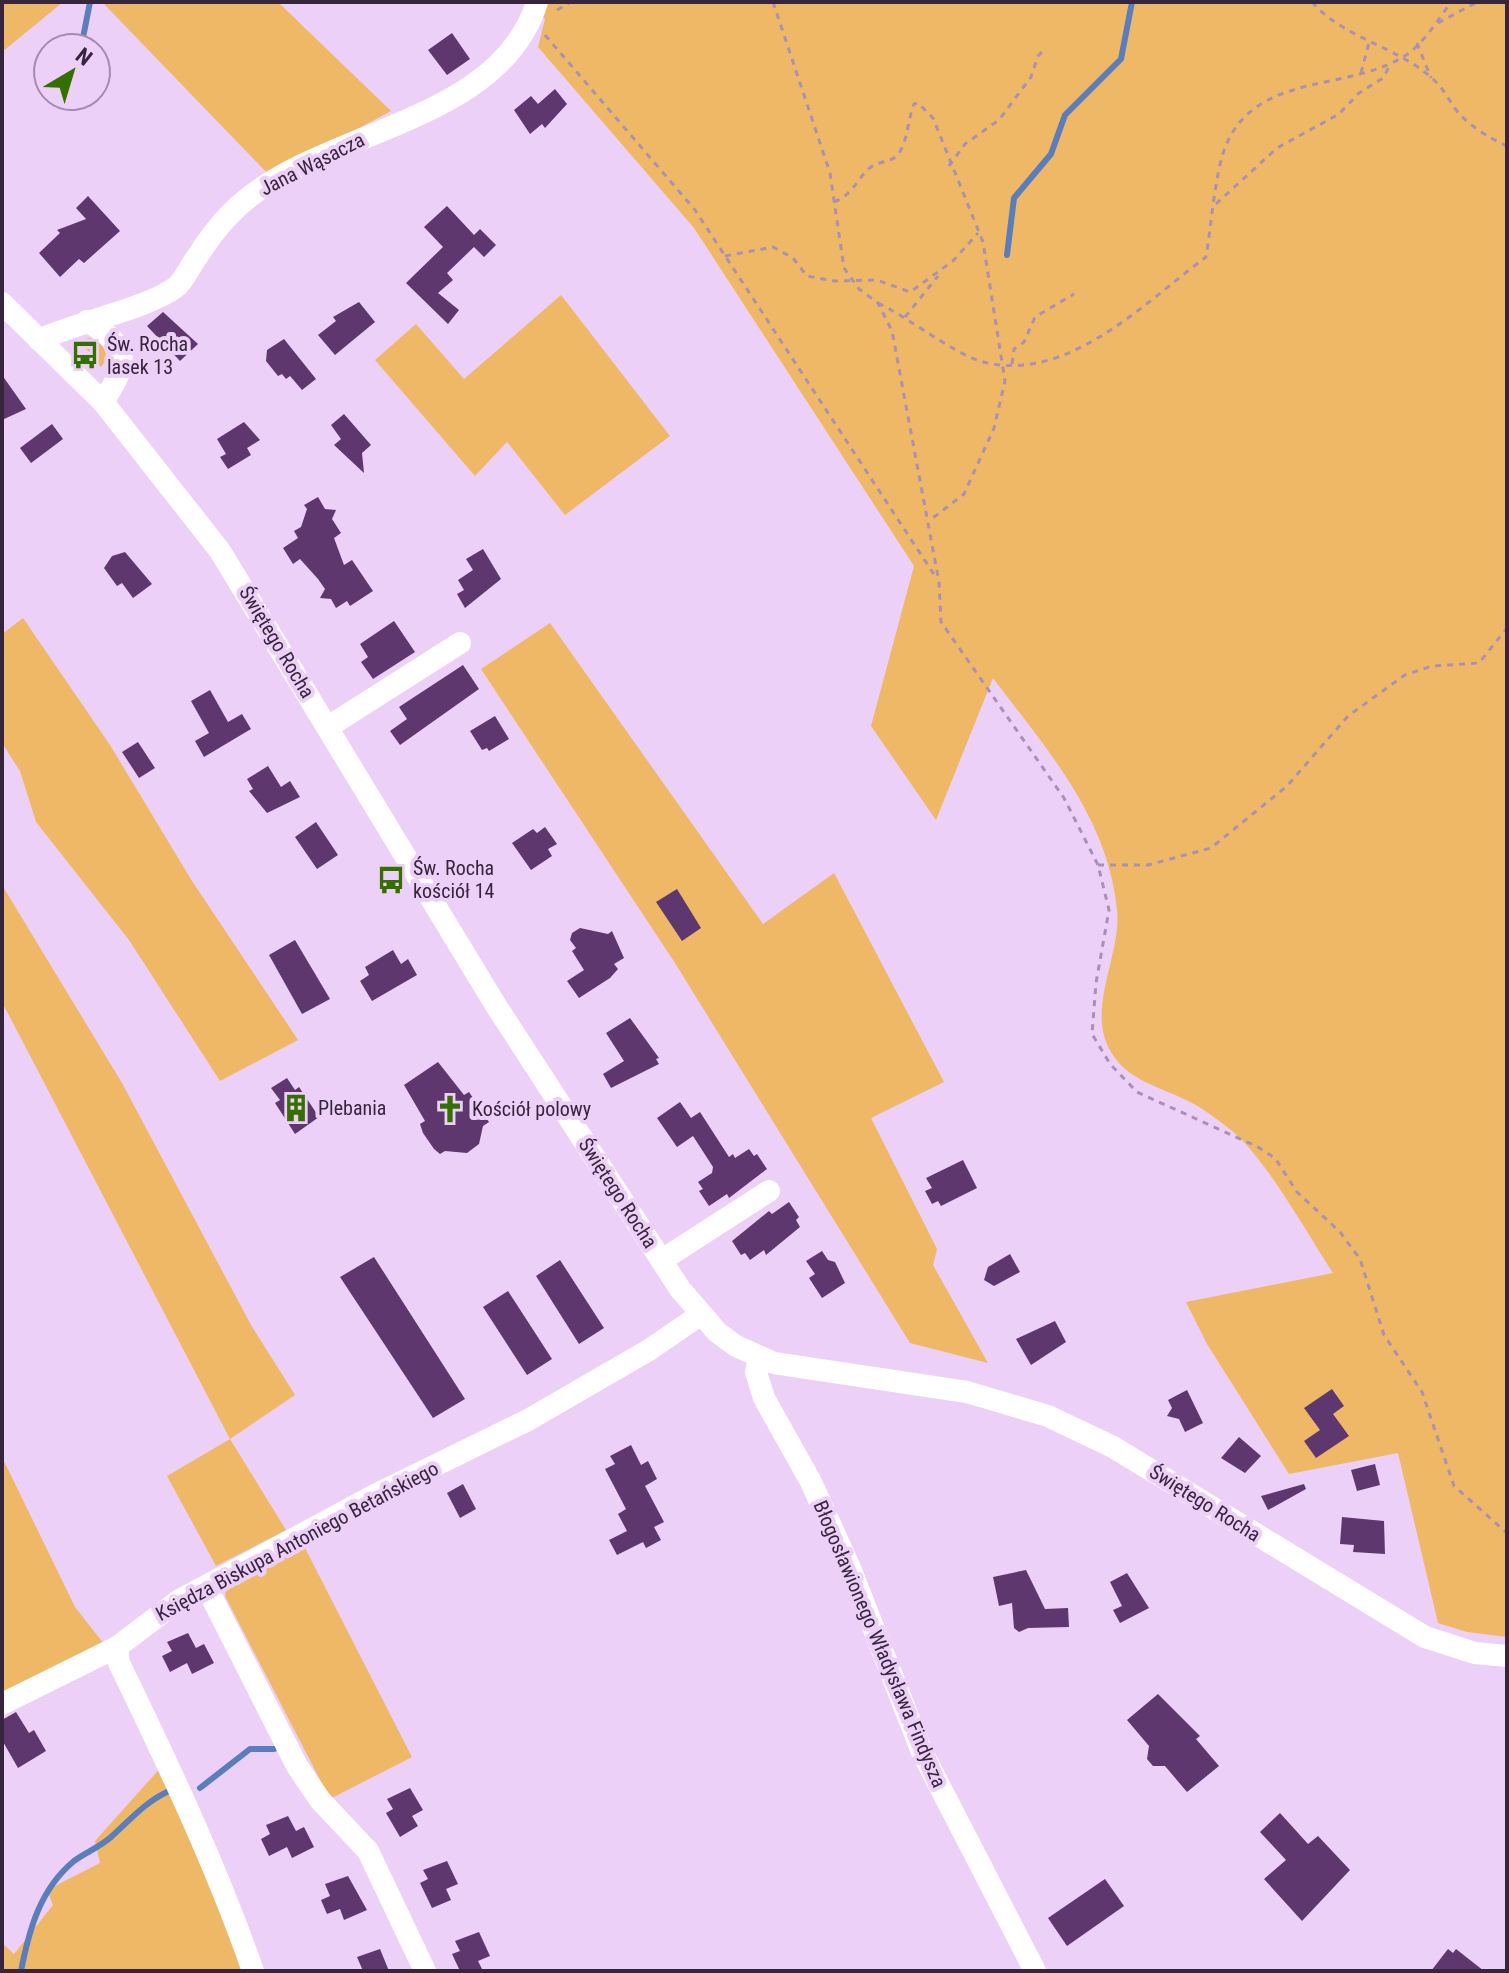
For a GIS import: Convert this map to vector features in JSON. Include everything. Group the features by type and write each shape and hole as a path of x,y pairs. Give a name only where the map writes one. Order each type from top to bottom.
{"street":[{"name":"Jana Wąsacza","path":"39,340 178,286 227,216 267,184 322,155 444,103 487,75 521,42 537,2"},
{"name":"Świętego Rocha","path":"2,303 11,325 39,340 103,402 220,551 446,925 662,1260 700,1315 717,1332 759,1358 801,1370 967,1392 1048,1416 1113,1447 1425,1637 1475,1653 1507,1656"},
{"path":"87,321 109,334 122,349 124,362 120,375 103,402"},
{"path":"328,727 460,643"},
{"path":"662,1260 769,1191"},
{"name":"Księdza Biskupa Antoniego Betańskiego","path":"2,1704 117,1647 151,1618 206,1586 375,1495 528,1420 700,1315"},
{"path":"484,1430 649,1332 661,1326 674,1332"},
{"name":"Błogosławionego Władysława Findysza","path":"759,1358 756,1372 764,1398 811,1482 850,1568 922,1752 1035,1971"},
{"path":"206,1586 297,1766 320,1800 368,1851 425,1971"},
{"path":"117,1647 119,1663 176,1780 220,1882 253,1971"},
{"path":"220,1882 236,1901 264,1971"}],"path":[{"path":"773,2 830,173 844,268 854,282 878,303 978,360 1005,365 1044,360 1083,348 1206,257 1224,149 1244,115 1294,87 1361,73 1404,57 1435,25 1451,2"},
{"path":"1312,2 1325,17 1369,43 1404,57 1431,78 1459,114 1507,146"},
{"path":"1435,25 1477,2"},
{"path":"544,34 695,210 939,582"},
{"path":"1361,73 1368,57 1369,43"},
{"path":"1417,43 1431,78"},
{"path":"949,166 965,144 999,120 1031,77 1038,56 1044,50"},
{"path":"1216,204 1277,148 1339,114 1359,93 1383,78 1391,62"},
{"path":"834,202 852,193 868,170 891,161 899,153 914,104 918,103 933,118 949,166 961,182 979,232 999,350 1005,365 1005,381 994,428 971,480 954,505 928,522"},
{"path":"905,317 942,270 979,232"},
{"path":"725,256 773,247 793,258 807,276 854,282 877,280 910,292 942,270"},
{"path":"1012,364 1014,349 1024,342 1035,317 1074,294"},
{"path":"878,303 892,331 901,364 939,582 941,622 1064,798 1098,865 1109,910 1096,983 1092,1034 1110,1064 1137,1092 1258,1147 1275,1158 1297,1192 1340,1232 1360,1259 1384,1335 1422,1392 1454,1486 1507,1533"},
{"path":"1098,865 1148,865 1211,848 1287,786 1348,716 1405,675 1432,666 1479,663 1507,628"}],"shaded area":[{"path":"2,2 63,2 2,52"},
{"path":"102,2 278,2 391,111 270,176"},
{"path":"524,2 1507,2 1507,1637 1467,1632 1438,1623 1398,1453 1289,1474 1207,1344 1186,1302 1333,1273 1272,1177 1244,1142 1198,1106 1135,1076 1111,1052 1104,1035 1102,1018 1117,927 1111,876 1088,815 1072,786 993,678 936,820 871,726 914,566 694,228 538,47 545,19"},
{"path":"561,295 670,436 565,515 507,442 475,476 375,360 416,324 464,379"},
{"path":"89,338 98,343 106,354 101,367 92,358 94,355 76,342"},
{"path":"23,618 110,745 192,881 298,1040 220,1081 129,940 36,822 20,771 2,743 2,634"},
{"path":"550,623 763,924 834,873 944,1082 871,1118 937,1249 933,1265 988,1363 910,1343 675,963 481,669"},
{"path":"2,885 122,1083 251,1325 295,1395 230,1439 2,1002"},
{"path":"230,1439 286,1530 216,1566 167,1476"},
{"path":"2,1457 75,1607 104,1644 2,1696"},
{"path":"304,1546 412,1757 330,1799 225,1596 227,1583"},
{"path":"163,1765 244,1971 2,1971 2,1943 14,1954 53,1905 47,1890 100,1863 95,1841"}],"building":[{"path":"452,33 470,59 447,75 428,50"},
{"path":"555,89 567,104 545,128 542,124 530,134 514,110 531,96 538,104"},
{"path":"88,196 120,231 84,263 79,259 60,277 39,253 60,233 57,230 86,219 76,208"},
{"path":"447,206 474,235 480,229 496,245 484,257 474,247 447,273 453,280 438,293 459,310 448,324 406,283 443,247 424,227"},
{"path":"359,302 375,322 335,355 318,335 336,321 333,317"},
{"path":"163,312 198,344 180,361 147,326"},
{"path":"284,339 316,379 302,390 290,376 286,379 282,374 278,376 266,361 267,350"},
{"path":"2,375 26,409 2,420"},
{"path":"344,414 371,445 362,453 364,473 334,445 341,439 331,425"},
{"path":"244,422 260,440 247,448 251,455 228,469 220,457 226,454 217,439"},
{"path":"52,424 63,439 31,463 20,448"},
{"path":"318,497 325,509 336,510 332,519 341,533 334,538 344,565 352,560 373,591 350,606 347,601 336,608 331,599 320,598 325,589 318,579 300,559 293,564 283,548 298,538 294,531 301,527 307,509 304,505"},
{"path":"483,549 501,579 465,608 457,594 464,590 458,580 473,570 466,559"},
{"path":"125,552 152,584 133,598 122,583 117,586 104,568 112,556"},
{"path":"394,621 415,652 373,679 361,662 368,657 360,644"},
{"path":"463,665 479,689 400,745 390,731 407,719 399,707"},
{"path":"210,690 228,722 242,714 251,729 204,757 195,741 209,733 191,701"},
{"path":"495,716 509,739 489,751 487,748 482,750 470,731"},
{"path":"138,742 155,768 139,778 122,752"},
{"path":"268,766 281,787 290,781 300,797 267,813 249,791 253,789 247,779"},
{"path":"316,822 338,855 317,869 295,837"},
{"path":"545,827 557,844 548,849 552,856 531,870 512,843 533,829 537,833"},
{"path":"677,889 701,928 682,941 656,902"},
{"path":"580,928 608,934 612,931 624,958 614,964 618,969 610,978 579,998 567,981 584,970 572,951 576,948 570,940 572,933"},
{"path":"295,940 330,999 302,1014 269,955"},
{"path":"393,950 401,964 408,959 417,975 372,1001 360,981 369,975 365,967"},
{"path":"630,1018 659,1058 656,1059 659,1064 611,1088 603,1074 624,1061 606,1033"},
{"name":"Kościół polowy","path":"438,1062 464,1095 469,1092 489,1122 483,1126 479,1144 467,1153 445,1151 440,1154 434,1149 420,1124 425,1121 404,1085"},
{"name":"Plebania","path":"287,1078 295,1090 299,1087 319,1117 295,1134 275,1103 280,1100 271,1088"},
{"path":"680,1102 691,1118 700,1112 729,1157 733,1154 735,1158 749,1149 754,1156 757,1154 767,1169 729,1198 727,1194 709,1206 699,1191 703,1189 698,1182 712,1173 713,1167 693,1136 677,1147 657,1118"},
{"path":"963,1160 977,1188 941,1206 938,1201 932,1204 925,1191 932,1188 926,1178"},
{"path":"789,1202 799,1217 796,1220 800,1227 766,1255 764,1250 750,1260 745,1253 741,1255 732,1241 769,1211 772,1214"},
{"path":"822,1251 828,1260 835,1262 845,1283 822,1298 809,1278 815,1274 806,1261"},
{"path":"1010,1254 1020,1272 994,1286 984,1280 988,1267"},
{"path":"374,1257 465,1399 433,1418 340,1277"},
{"path":"560,1260 604,1328 579,1344 536,1276"},
{"path":"508,1291 552,1359 527,1375 483,1307"},
{"path":"1055,1321 1066,1342 1031,1365 1016,1339"},
{"path":"1332,1389 1344,1406 1333,1414 1349,1436 1316,1458 1304,1441 1320,1430 1304,1408"},
{"path":"1187,1390 1203,1423 1185,1432 1179,1419 1167,1416 1172,1408 1168,1400"},
{"path":"1239,1437 1261,1456 1245,1473 1221,1458"},
{"path":"631,1445 641,1465 648,1461 657,1479 645,1486 664,1522 654,1527 661,1540 646,1548 643,1542 617,1555 609,1540 627,1531 618,1514 626,1509 605,1469 615,1464 610,1456"},
{"path":"1375,1464 1380,1485 1357,1491 1351,1470"},
{"path":"463,1484 476,1509 460,1518 447,1493"},
{"path":"1304,1484 1306,1489 1268,1510 1261,1496"},
{"path":"1342,1517 1384,1521 1385,1554 1353,1552 1354,1545 1340,1544"},
{"path":"1026,1570 1045,1609 1068,1608 1069,1627 1028,1628 1019,1632 1014,1628 1012,1603 999,1606 993,1577"},
{"path":"1127,1573 1149,1608 1120,1623 1113,1610 1122,1606 1110,1582"},
{"path":"188,1633 196,1648 204,1644 214,1663 192,1674 187,1663 170,1672 162,1656 172,1651 167,1642"},
{"path":"1158,1694 1200,1736 1196,1739 1219,1766 1187,1792 1165,1766 1153,1766 1147,1759 1149,1746 1127,1720"},
{"path":"16,1712 29,1733 34,1730 46,1751 18,1768 2,1740 2,1720"},
{"path":"410,1788 423,1810 412,1816 418,1826 400,1837 386,1813 393,1809 387,1799"},
{"path":"1280,1813 1308,1844 1318,1836 1350,1870 1302,1921 1264,1879 1286,1860 1260,1832"},
{"path":"288,1816 296,1831 304,1827 314,1847 292,1858 287,1847 269,1856 261,1839 270,1834 266,1825"},
{"path":"447,1861 458,1884 446,1889 451,1900 432,1908 420,1883 428,1879 423,1870"},
{"path":"348,1876 367,1910 344,1920 340,1909 327,1914 321,1900 330,1896 325,1884"},
{"path":"1105,1879 1124,1906 1067,1946 1048,1918"},
{"path":"479,1932 490,1956 478,1961 483,1971 460,1971 452,1954 460,1951 455,1941"},
{"path":"380,1949 389,1971 363,1971 357,1957"},
{"path":"1448,1949 1453,1953 1456,1949 1484,1971 1431,1971"}],"waterway":[{"path":"84,32 90,2"},
{"path":"1007,255 1014,198 1051,154 1065,115 1121,59 1132,2"},
{"path":"200,1788 250,1749 274,1749"},
{"path":"21,1971 38,1911 52,1884 74,1861 107,1841 145,1806 169,1791"}],"place":[{"name":"Św. Rocha lasek 13","path":"85,355"},
{"name":"Św. Rocha kościół 14","path":"391,880"},
{"name":"Plebania","path":"296,1108"},
{"name":"Kościół polowy","path":"450,1109"}]}
